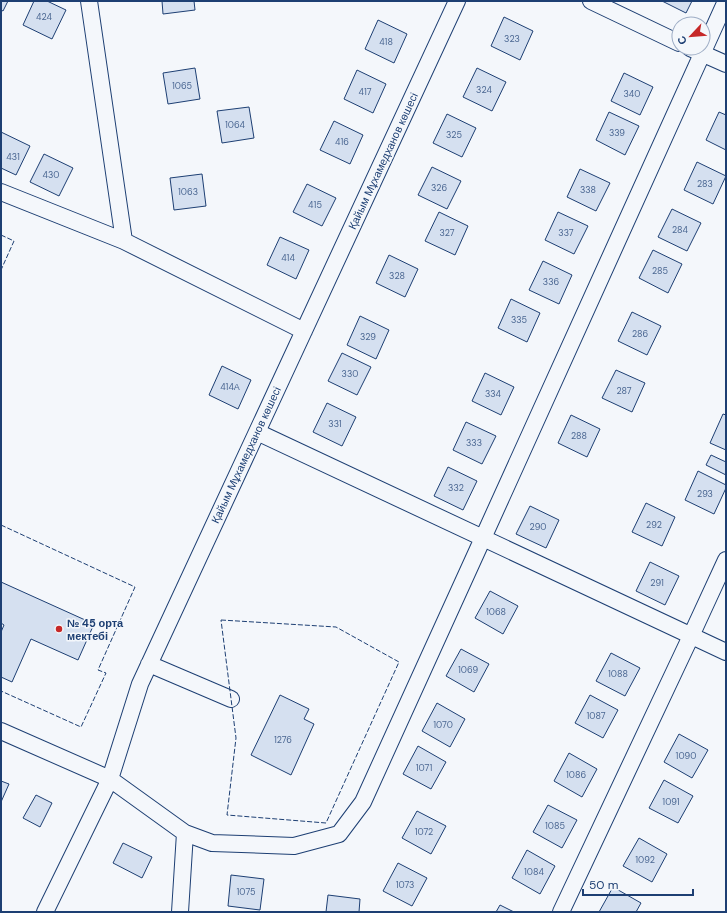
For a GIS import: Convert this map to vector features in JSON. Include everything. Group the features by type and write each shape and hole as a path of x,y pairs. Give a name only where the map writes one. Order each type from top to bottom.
{"street":[{"path":"89,1 124,241"},
{"name":"Қайым Мұхамедханов көшесі","path":"45,912 110,779 140,684 149,664 457,1"},
{"path":"591,1 671,39"},
{"path":"711,26 726,1"},
{"path":"1,732 110,779 185,833 212,843 294,846 339,834 363,802 483,538 694,56"},
{"path":"708,56 726,64"},
{"path":"1,192 124,241 304,331"},
{"path":"257,432 726,652"},
{"path":"561,912 726,560"},
{"path":"149,664 232,699"},
{"path":"180,912 185,833"}],"building":[{"path":"1,1 8,1 3,11 1,10"},
{"path":"34,1 47,1 66,10 52,39 23,25"},
{"path":"162,1 194,1 195,10 163,14"},
{"path":"662,1 692,1 686,13"},
{"path":"504,17 533,31 520,60 491,46"},
{"path":"378,20 407,34 394,63 365,49"},
{"path":"195,68 200,99 168,104 163,73"},
{"path":"477,68 506,82 492,111 463,97"},
{"path":"357,70 386,84 373,113 344,99"},
{"path":"624,73 653,87 640,115 611,101"},
{"path":"249,107 254,138 222,143 217,111"},
{"path":"609,112 639,126 625,155 596,140"},
{"path":"719,112 726,115 726,150 706,140"},
{"path":"447,114 476,128 462,157 433,143"},
{"path":"334,121 363,135 350,164 320,150"},
{"path":"1,132 30,146 16,175 1,168"},
{"path":"44,154 73,168 59,196 30,182"},
{"path":"697,162 726,176 713,204 684,190"},
{"path":"432,167 461,181 447,209 418,195"},
{"path":"580,169 610,183 596,211 567,197"},
{"path":"202,174 206,206 174,210 170,178"},
{"path":"307,184 336,198 322,226 293,212"},
{"path":"672,209 701,223 687,251 658,237"},
{"path":"439,212 468,226 455,255 425,241"},
{"path":"558,212 588,226 574,254 545,240"},
{"path":"280,237 309,250 296,279 267,265"},
{"path":"653,250 682,264 668,293 639,278"},
{"path":"389,255 418,269 405,297 376,283"},
{"path":"543,261 572,275 559,304 529,290"},
{"path":"511,299 540,313 527,342 498,328"},
{"path":"632,312 661,326 647,355 618,341"},
{"path":"360,316 389,330 376,359 347,345"},
{"path":"342,353 371,367 357,395 328,381"},
{"path":"222,366 251,380 238,409 209,395"},
{"path":"616,370 645,383 632,412 602,398"},
{"path":"485,373 514,387 501,415 472,401"},
{"path":"327,403 356,417 342,446 313,432"},
{"path":"723,414 726,415 726,450 710,443"},
{"path":"571,415 600,429 587,457 558,443"},
{"path":"466,422 496,436 482,464 453,450"},
{"path":"711,455 726,462 726,475 706,465"},
{"path":"448,467 477,481 463,510 434,496"},
{"path":"698,471 726,485 714,514 685,500"},
{"path":"646,503 675,517 662,546 632,532"},
{"path":"530,506 559,520 546,548 516,534"},
{"path":"650,562 679,576 665,605 636,591"},
{"path":"1,582 94,624 78,660 31,639 12,682 1,677 1,632 4,625 1,623"},
{"path":"490,591 518,606 503,634 475,618"},
{"path":"461,649 489,664 474,692 446,676"},
{"path":"611,653 640,668 625,696 596,681"},
{"path":"280,695 309,709 304,719 314,724 291,775 251,755"},
{"path":"590,695 618,710 603,738 575,723"},
{"path":"437,703 465,719 450,747 422,731"},
{"path":"679,734 708,750 692,778 664,762"},
{"path":"418,746 446,762 431,789 403,774"},
{"path":"569,753 597,769 582,797 554,781"},
{"path":"664,780 693,796 678,823 649,808"},
{"path":"1,781 9,784 1,802"},
{"path":"36,795 52,803 40,827 23,818"},
{"path":"548,805 577,820 562,848 533,832"},
{"path":"417,811 446,826 431,854 402,838"},
{"path":"639,838 667,854 652,882 623,866"},
{"path":"123,843 152,857 142,878 113,863"},
{"path":"527,850 555,866 540,894 512,878"},
{"path":"398,863 427,878 412,906 383,891"},
{"path":"231,875 264,879 260,910 228,906"},
{"path":"613,887 641,903 636,912 599,912"},
{"path":"328,895 360,899 359,912 326,912"},
{"path":"500,905 514,912 496,912"}],"fence":[{"path":"1,235 14,241 1,270"},
{"path":"1,525 135,587 98,670 106,673 81,727 1,691"},
{"path":"221,620 336,627 399,662 326,823 227,815 236,738 221,620"}],"place":[{"name":"№ 45 орта мектебі","path":"59,629"}]}
